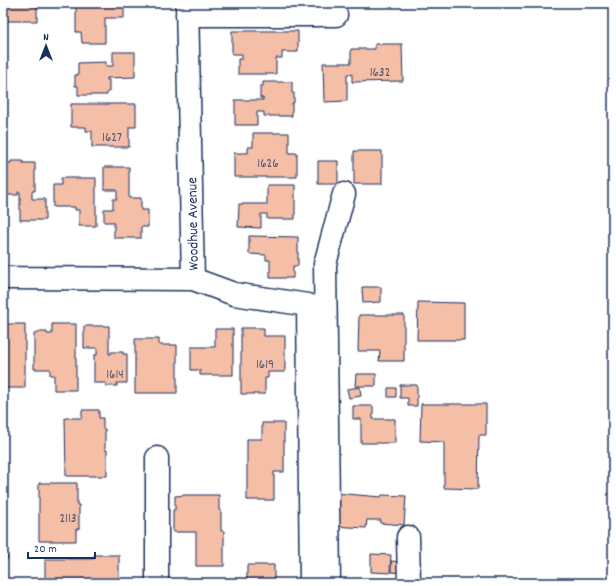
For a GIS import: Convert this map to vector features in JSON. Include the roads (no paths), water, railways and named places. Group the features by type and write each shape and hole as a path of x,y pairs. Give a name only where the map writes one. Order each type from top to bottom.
{"street":[{"path":"187,9 336,15"},
{"name":"Woodhue Avenue","path":"3,276 9,278 193,279 187,9"},
{"path":"328,583 325,264 344,194"},
{"path":"193,279 234,294 308,305 311,583"},
{"path":"157,458 157,583"},
{"path":"408,537 409,583"}]}
